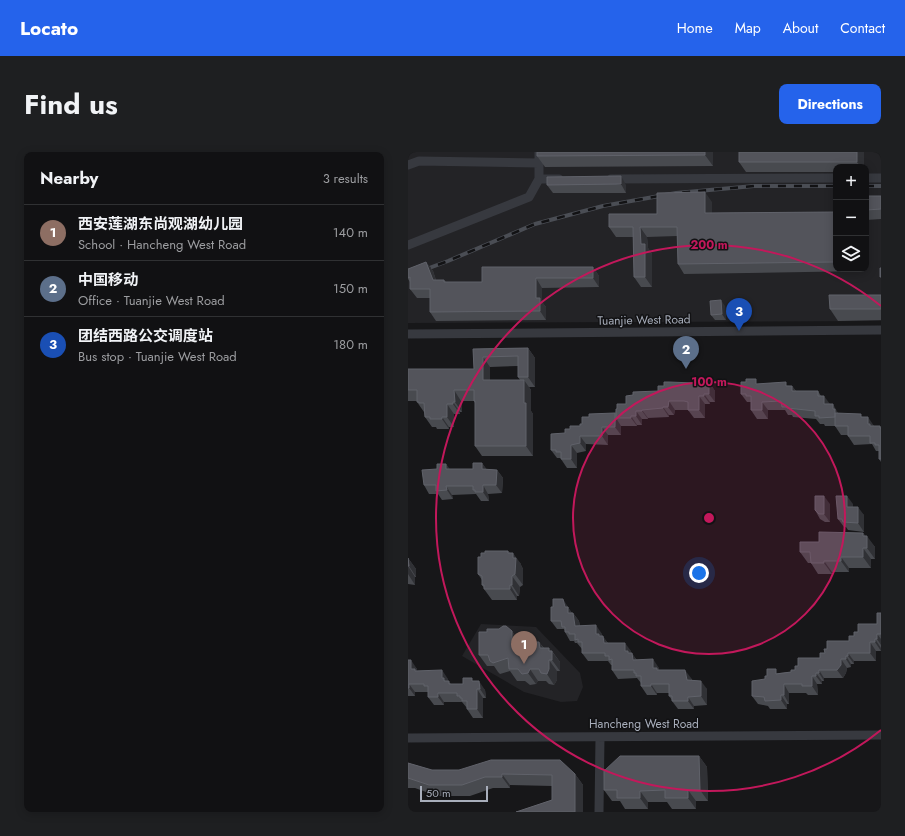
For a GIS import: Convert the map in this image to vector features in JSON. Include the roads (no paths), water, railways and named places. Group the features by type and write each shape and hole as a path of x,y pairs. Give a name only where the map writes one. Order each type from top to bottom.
{"street":[{"path":"408,245 529,197 539,180 539,152"},
{"path":"408,165 419,161 539,163"},
{"path":"602,179 833,178"},
{"path":"869,178 881,178"},
{"path":"539,180 570,179"},
{"name":"Tuanjie West Road","path":"408,334 881,330"},
{"name":"Hancheng West Road","path":"408,738 881,735"},
{"path":"599,812 600,737"}],"railway":[{"path":"408,276 448,261 535,224 603,206 676,193 754,186 833,186"},
{"path":"869,186 881,186"}],"place":[{"name":"团结西路公交调度站","path":"739,331"},
{"name":"中国移动","path":"686,369"},
{"name":"西安莲湖东尚观湖幼儿园","path":"524,664"}]}
